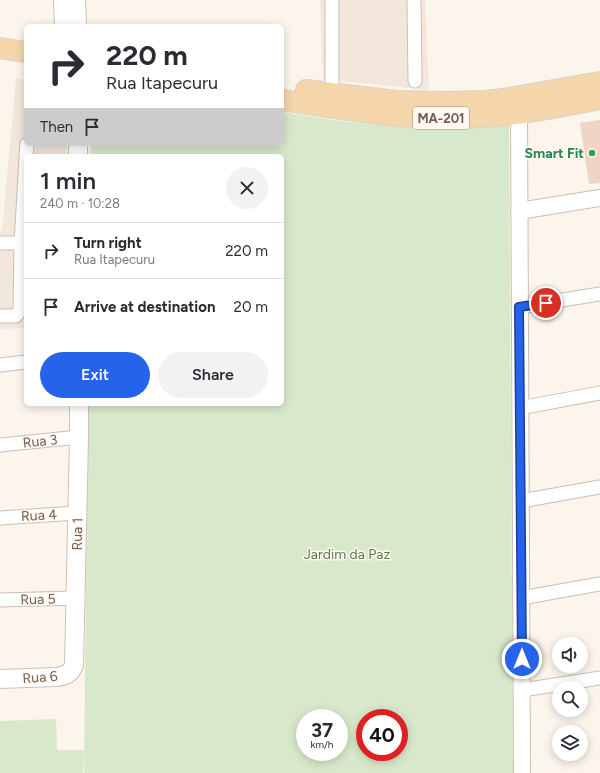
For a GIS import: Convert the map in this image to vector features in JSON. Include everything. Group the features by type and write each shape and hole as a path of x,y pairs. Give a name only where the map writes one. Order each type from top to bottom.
{"main road":[{"path":"63,0 64,24"},
{"path":"76,0 77,24"},
{"path":"0,48 24,52"},
{"path":"0,61 24,64"},
{"name":"MA-201","path":"284,87 396,101 426,102 485,101 504,99 600,82"},
{"name":"MA-201","path":"284,100 387,115 415,118 443,118 498,116 600,99"},
{"name":"Rua 1","path":"74,664 79,406"},
{"name":"Rua 6","path":"0,679 64,676 70,673 74,664"}],"street":[{"path":"332,0 332,93"},
{"path":"414,0 414,82"},
{"path":"519,113 522,773"},
{"path":"0,316 16,316 20,310 21,243 24,191"},
{"path":"519,212 600,198"},
{"path":"0,243 21,243"},
{"path":"519,307 600,294"},
{"path":"0,365 24,362"},
{"path":"520,408 600,393"},
{"name":"Rua 3","path":"0,445 79,437"},
{"path":"521,501 600,487"},
{"name":"Rua 4","path":"0,518 77,513"},
{"path":"521,598 600,584"},
{"name":"Rua 5","path":"0,600 76,598"},
{"path":"522,690 600,678"}],"shaded area":[{"path":"320,0 425,0 429,90 323,79"},
{"path":"16,78 24,80 24,146 67,146 66,154 24,154 24,328 0,329 0,231 2,231"}],"green space":[{"name":"Jardim da Paz","path":"284,112 341,121 400,126 509,124 513,773 84,773 88,406 284,406 284,154 91,154 91,146 284,146"},
{"path":"56,719 57,750 84,750 83,773 0,773 0,721"}],"building":[{"name":"Smart Fit","path":"600,120 600,183 589,184 580,123"}],"place":[{"name":"Smart Fit","path":"592,153"}],"route":[{"path":"522,659 519,307 546,303"}]}
